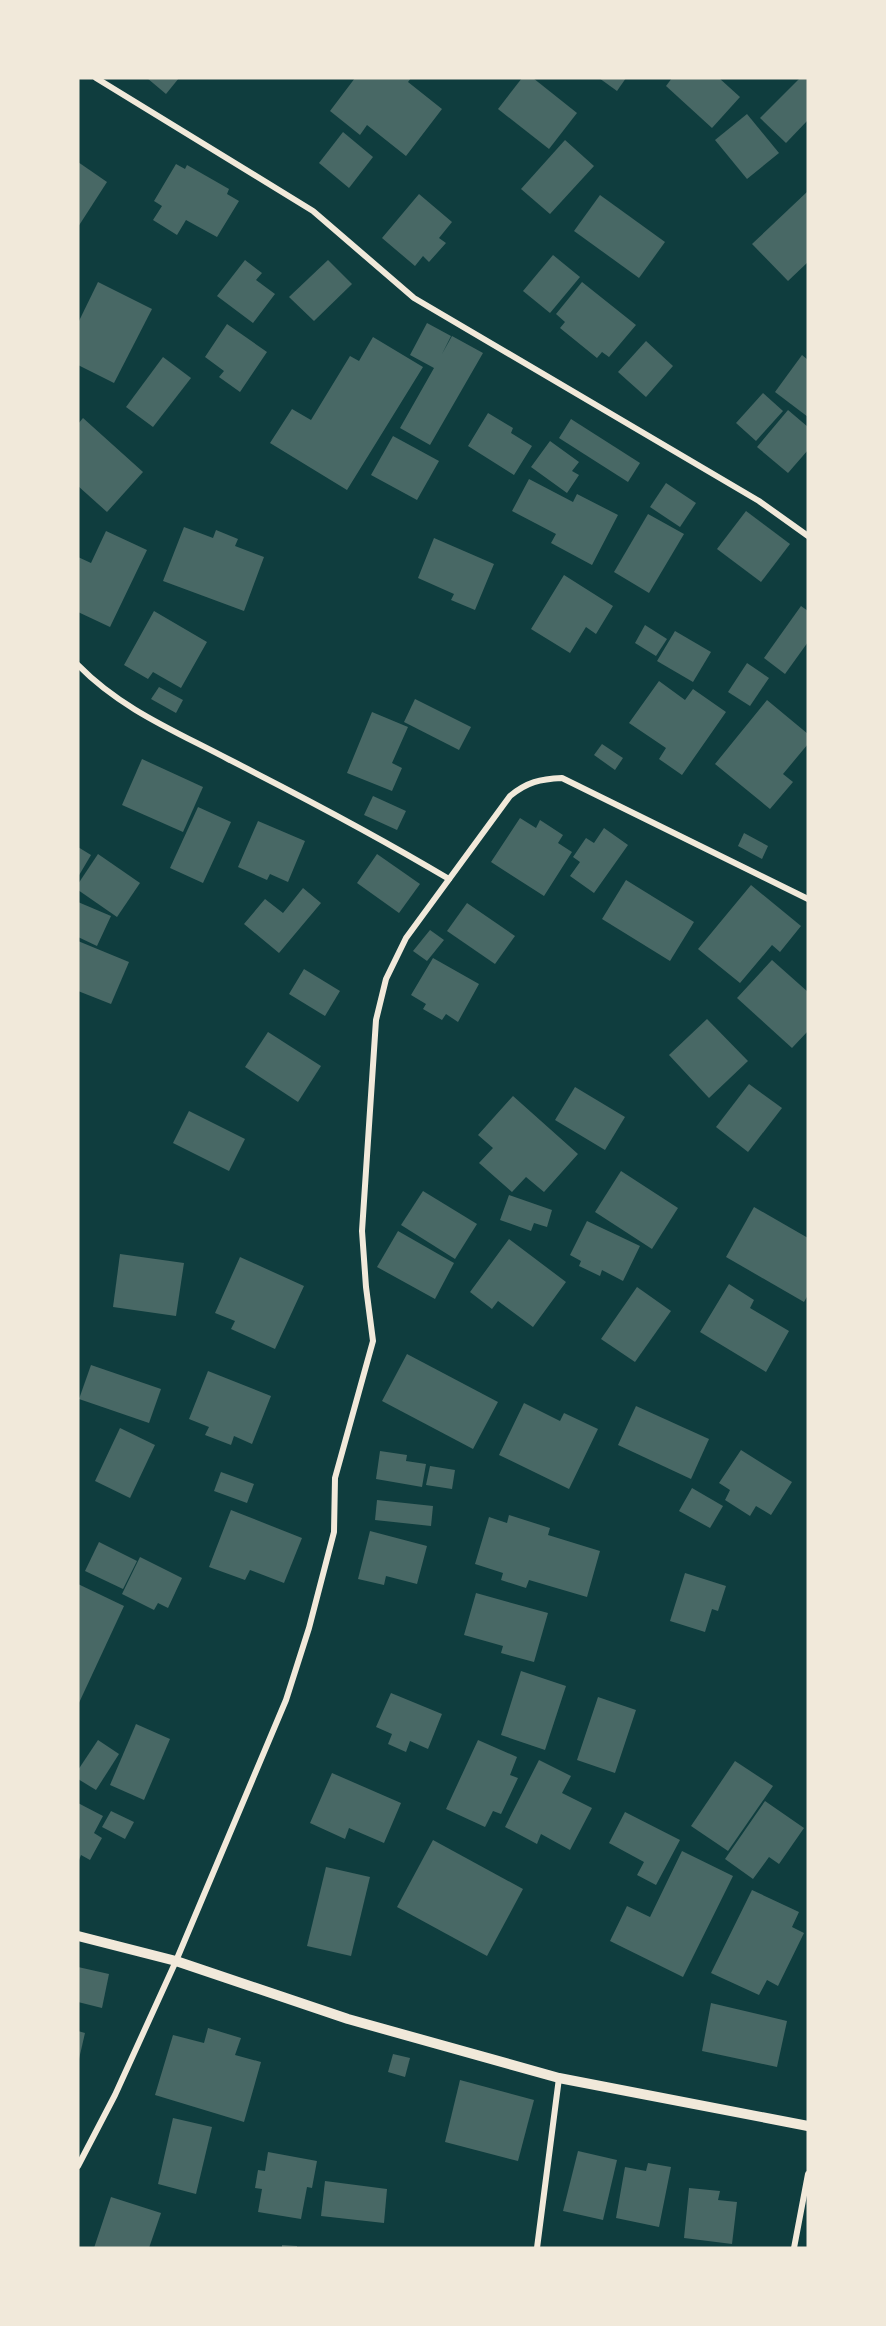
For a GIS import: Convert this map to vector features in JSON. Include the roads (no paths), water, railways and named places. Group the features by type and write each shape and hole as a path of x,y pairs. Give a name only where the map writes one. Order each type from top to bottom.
{"street":[{"path":"96,78 313,211 414,298 759,501 808,536"},
{"path":"78,665 97,685 144,717 384,840 449,879"},
{"path":"78,2166 115,2095 176,1961 286,1700 309,1628 334,1532 335,1478 359,1400 373,1341 362,1231 376,1020 386,979 406,938 510,796 523,784 541,779 562,778 808,899"},
{"path":"78,1936 176,1961 348,2019 559,2078 808,2126"},
{"path":"537,2248 559,2078"},
{"path":"794,2248 808,2174"}]}
